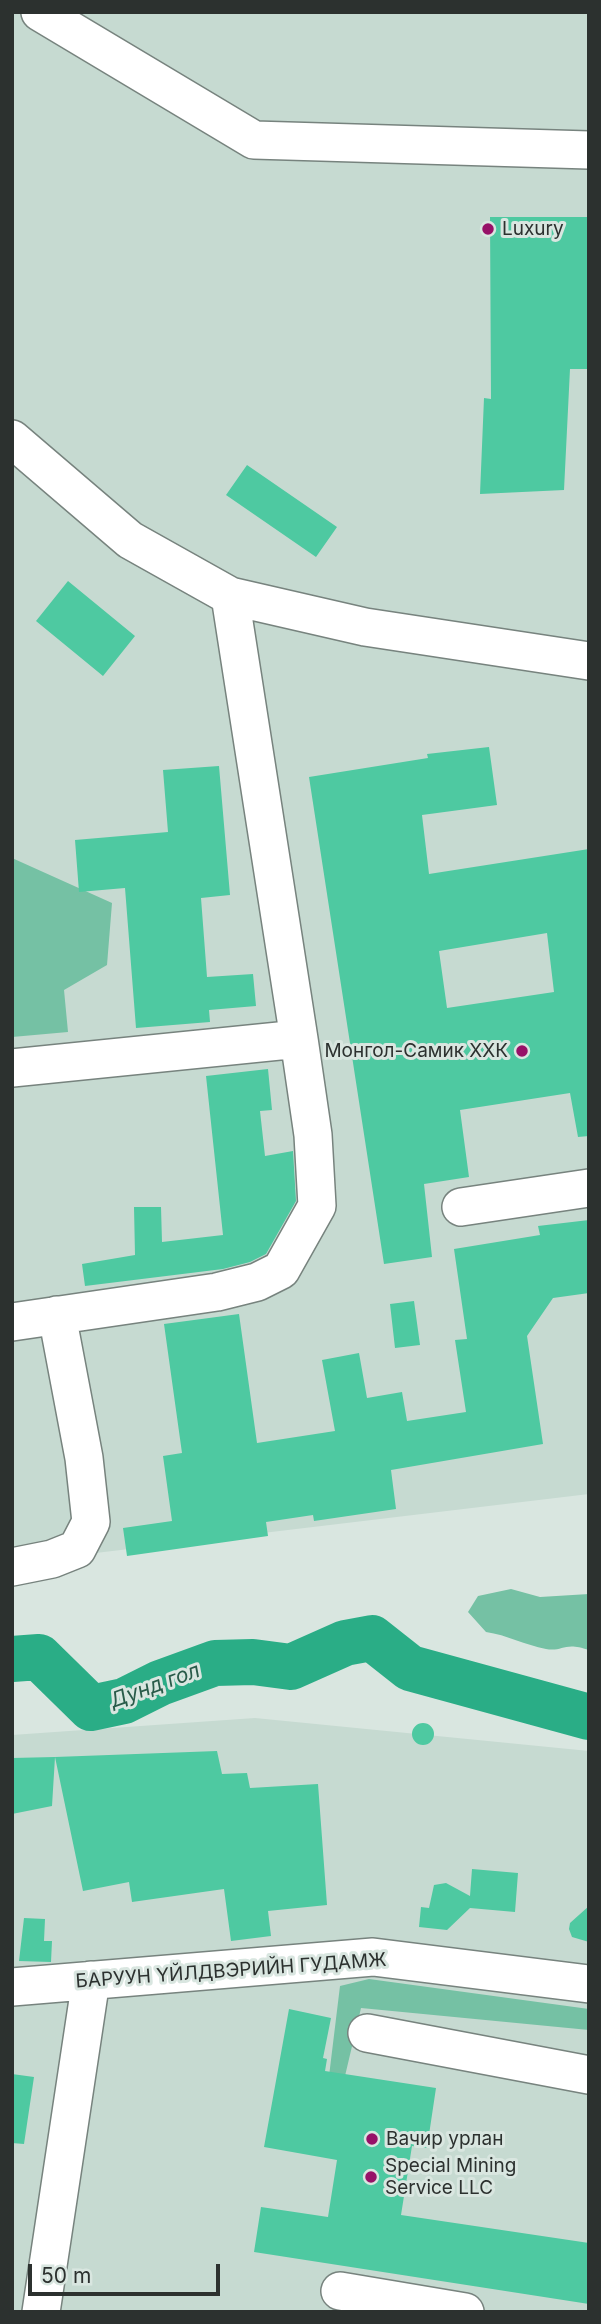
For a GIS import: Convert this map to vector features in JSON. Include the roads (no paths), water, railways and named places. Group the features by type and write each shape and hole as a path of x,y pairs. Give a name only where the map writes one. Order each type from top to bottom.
{"street":[{"path":"40,12 254,140 589,150"},
{"path":"12,439 130,540 230,596 365,627 589,661"},
{"path":"12,1322 217,1292 257,1282 281,1270 317,1206 313,1135 230,596"},
{"path":"12,1068 299,1039"},
{"path":"461,1208 589,1188"},
{"path":"12,1567 52,1559 77,1549 91,1522 83,1458 57,1315"},
{"name":"БАРУУН ҮЙЛДВЭРИЙН ГУДАМЖ","path":"12,1987 373,1957 584,1981"},
{"path":"41,2312 91,1980"},
{"path":"367,2034 589,2075"},
{"path":"340,2291 465,2312"}],"waterway":[{"name":"Дунд гол","path":"12,1659 39,1657 91,1708 124,1701 160,1683 215,1663 253,1662 291,1667 345,1643 372,1638 410,1668 589,1717"}],"place":[{"name":"Luxury","path":"488,229"},
{"name":"Монгол-Самик ХХК","path":"522,1051"},
{"name":"Вачир урлан","path":"372,2139"},
{"name":"Special Mining Service LLC","path":"371,2177"}]}
